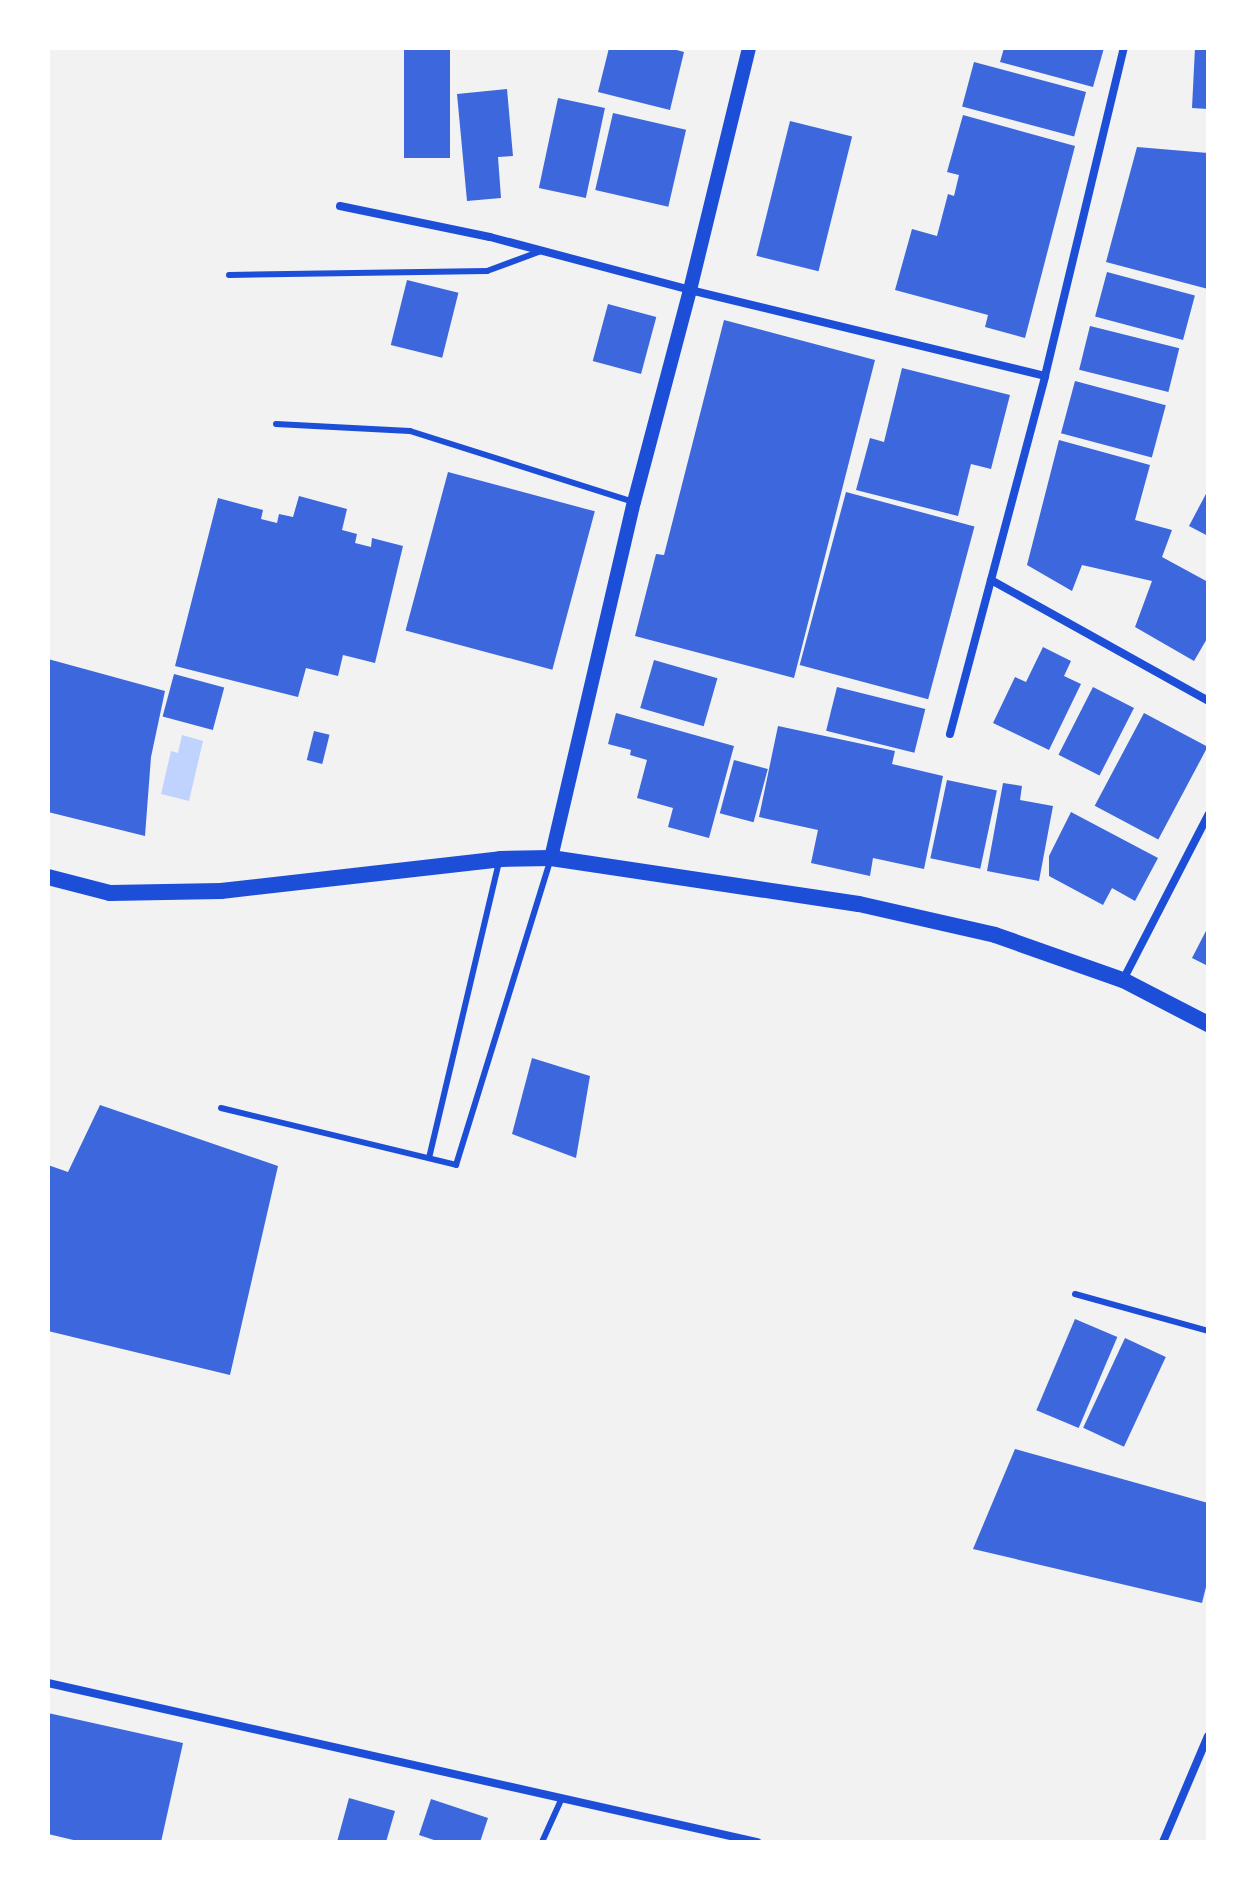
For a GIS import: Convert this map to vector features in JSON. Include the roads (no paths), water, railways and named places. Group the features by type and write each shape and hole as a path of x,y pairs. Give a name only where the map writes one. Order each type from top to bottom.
{"main road":[{"path":"48,877 110,893 221,891 500,859 551,858 859,904 995,935 1123,980 1208,1024"}],"street":[{"path":"551,858 634,502 749,48"},
{"path":"950,734 1045,376 1124,48"},
{"path":"340,206 541,251 1045,376"},
{"path":"991,580 1208,701"},
{"path":"1123,980 1208,815"},
{"path":"48,1683 757,1842"},
{"path":"1163,1842 1208,1736"}],"lane":[{"path":"229,275 487,271 541,251"},
{"path":"276,424 410,431 634,502"},
{"path":"221,1108 456,1165 551,858"},
{"path":"429,1158 500,859"},
{"path":"1075,1294 1208,1331"},
{"path":"542,1842 562,1798"}],"water":[{"path":"182,735 203,741 189,801 161,794 171,751 178,753"}]}
